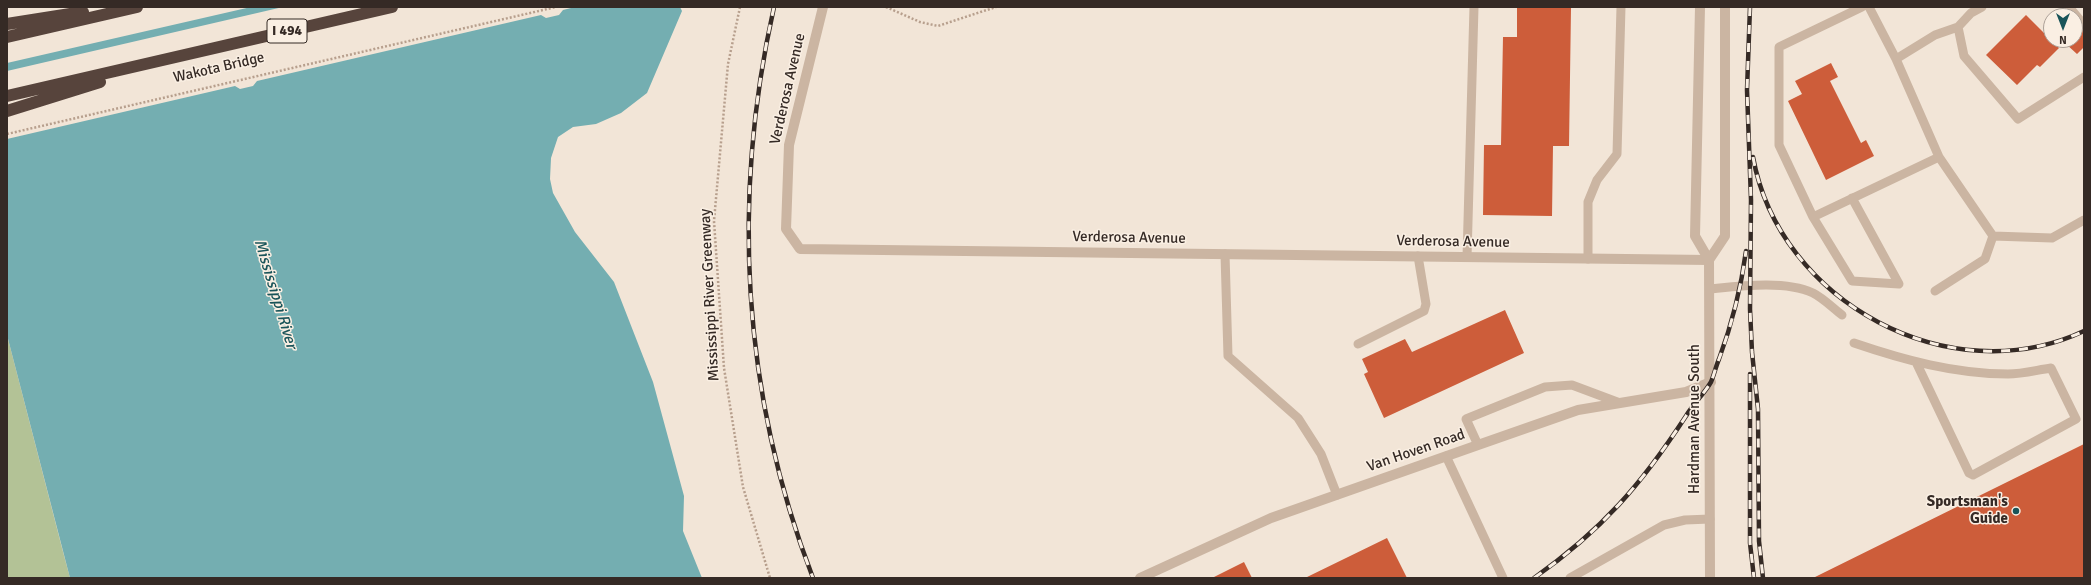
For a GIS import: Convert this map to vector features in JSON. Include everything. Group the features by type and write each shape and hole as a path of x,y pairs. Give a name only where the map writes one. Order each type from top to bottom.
{"highway":[{"path":"7,24 118,7"},
{"path":"7,37 137,7"},
{"name":"Wakota Bridge","path":"7,96 391,7"},
{"path":"7,111 187,54"}],"street":[{"name":"Verderosa Avenue","path":"823,7 789,145 786,229 800,249 1709,260"},
{"name":"Hardman Avenue South","path":"1700,7 1695,236 1709,260 1711,382 1710,578"},
{"path":"1709,260 1724,236 1725,7"},
{"name":"Van Hoven Road","path":"1140,578 1272,518 1578,410 1686,392 1711,382"}],"lane":[{"path":"1467,257 1474,7"},
{"path":"1588,259 1588,202 1597,180 1617,154 1621,7"},
{"path":"1852,198 1899,284 1852,282 1813,217 1780,145 1779,47 1862,7"},
{"path":"1869,7 1896,59 1939,157 1993,236"},
{"path":"1896,59 1935,35 1958,27 1968,10 1982,7"},
{"path":"2069,7 2084,25"},
{"path":"1958,27 1964,56 2018,119 2084,77"},
{"path":"1813,217 1939,157"},
{"path":"1993,236 2052,238 2084,220"},
{"path":"1935,291 1985,259 1993,236"},
{"path":"1225,254 1228,356 1298,418 1321,454 1337,495"},
{"path":"1358,344 1424,311 1426,304 1418,256"},
{"path":"1710,289 1741,286 1798,287 1814,294 1842,315"},
{"path":"1854,343 1916,362 1950,369 2009,374 2051,368 2076,419 1973,475 1969,473 1916,362"},
{"path":"1478,445 1466,419 1545,387 1572,385 1620,403"},
{"path":"1446,456 1503,578"},
{"path":"1570,578 1664,525 1685,520 1710,519"}],"path":[{"name":"Wakota Bridge","path":"7,134 556,7"},
{"name":"Mississippi River Greenway","path":"740,7 728,64 714,221 724,368 743,487 770,578"},
{"path":"886,7 920,22 938,26 996,7"}],"green space":[{"path":"7,335 62,548 70,578 7,578"}],"water":[{"name":"Mississippi River","path":"7,7 680,7 682,11 647,93 621,113 596,124 573,127 558,137 551,158 550,179 553,193 575,232 614,282 653,382 684,496 683,531 702,578 70,578 7,335"}],"pier":[{"path":"7,7 251,7 7,63"},
{"path":"283,7 575,7 563,10 559,15 546,18 541,15 257,81 253,86 240,89 235,86 7,139 7,71"}],"building":[{"path":"1517,7 1571,8 1569,146 1553,146 1552,216 1483,215 1484,145 1501,145 1503,37 1517,37"},
{"path":"2026,15 2043,32 2043,48 2059,48 2040,67 2037,65 2017,85 1986,55"},
{"path":"2083,30 2084,31 2083,48"},
{"path":"2070,48 2083,48 2077,54"},
{"path":"1831,63 1838,77 1830,81 1861,143 1866,140 1874,156 1826,180 1788,101 1802,94 1795,81"},
{"path":"1505,310 1524,353 1384,418 1364,374 1368,372 1362,359 1405,339 1412,352"},
{"name":"Sportsman's Guide","path":"2084,444 2084,578 1813,578"},
{"path":"1387,538 1407,578 1305,578"},
{"path":"1244,562 1252,578 1212,578"}],"railway":[{"path":"774,7 760,79 752,151 749,224 751,296 758,367 771,438 789,509 813,578"},
{"path":"1750,7 1747,90 1751,200 1750,309 1752,352 1758,409 1759,541 1763,578"},
{"path":"1753,157 1769,209 1797,254 1834,292 1878,322 1927,342 1979,351 2032,348 2084,331"},
{"path":"1534,578 1580,542 1619,505 1653,464 1711,382 1732,319 1742,279 1746,251"},
{"path":"1750,374 1750,543 1754,578"}],"place":[{"name":"Sportsman's Guide","path":"2016,511"}]}
